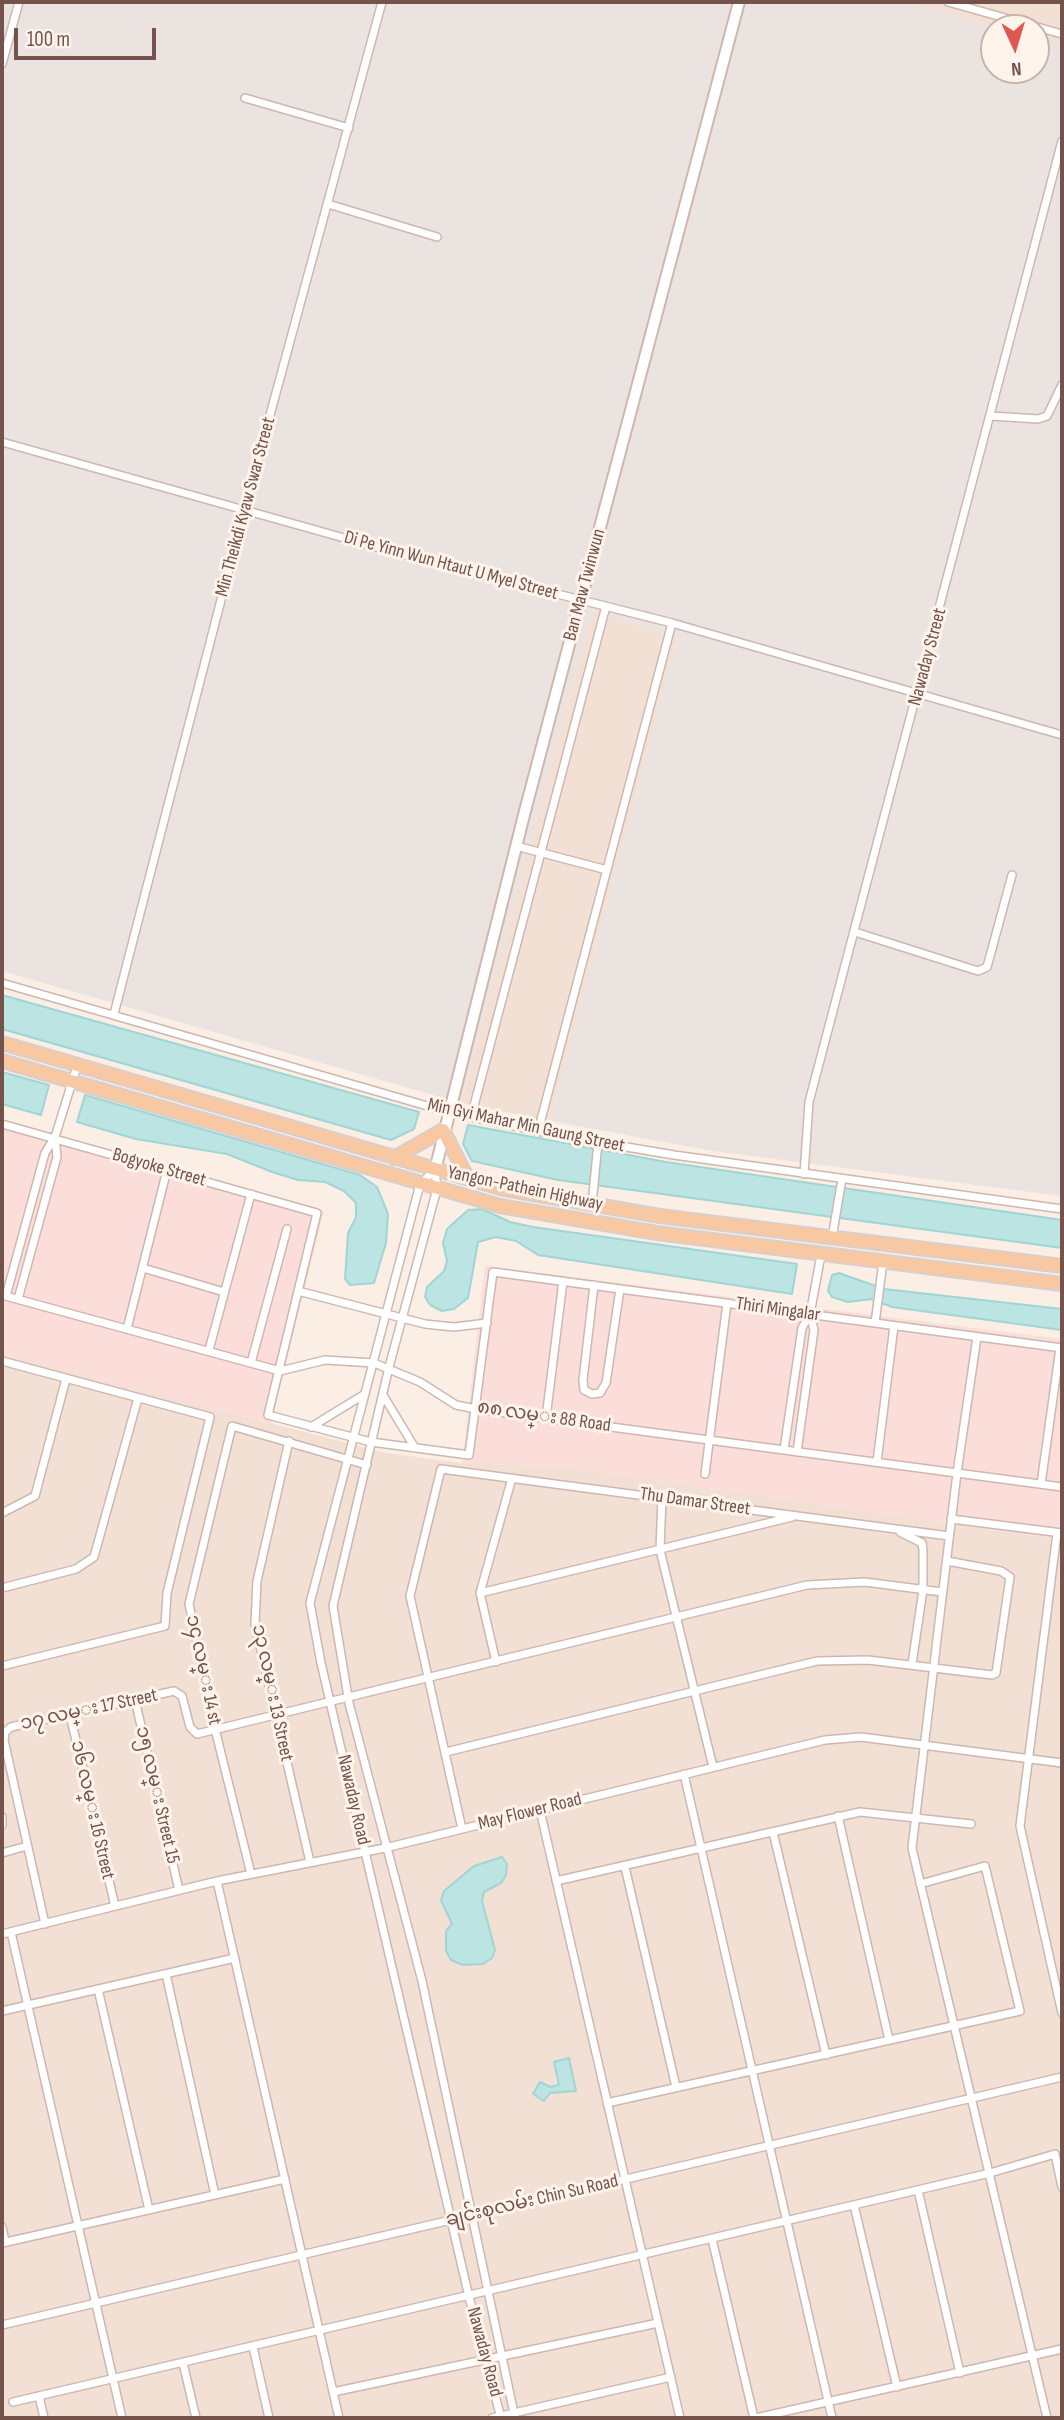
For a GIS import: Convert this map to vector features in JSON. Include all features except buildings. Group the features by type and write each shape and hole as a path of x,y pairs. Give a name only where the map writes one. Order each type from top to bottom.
{"main road":[{"name":"Yangon-Pathein Highway","path":"2,1043 468,1179 592,1205 1062,1266"},
{"name":"Yangon-Pathein Highway","path":"2,1061 437,1189 555,1217 821,1255 1062,1284"},
{"path":"394,1157 443,1130 468,1179"}],"street":[{"path":"2,64 19,2"},
{"name":"Min Theikdi Kyaw Swar Street","path":"114,1014 244,511 382,2"},
{"name":"Ban Maw Twinwun","path":"435,1170 516,846 738,2"},
{"path":"948,2 1062,34"},
{"path":"245,98 349,128"},
{"name":"Nawaday Street","path":"804,1174 809,1102 919,693 1062,141"},
{"path":"328,204 437,237"},
{"path":"990,416 1038,419 1047,416 1062,385"},
{"name":"Di Pe Yinn Wun Htaut U Myel Street","path":"2,442 244,511 672,623 1062,735"},
{"path":"471,1117 606,606"},
{"path":"538,1132 672,623"},
{"path":"516,846 607,870"},
{"path":"855,932 978,971 987,967 1012,876"},
{"name":"Min Gyi Mahar Min Gaung Street","path":"2,983 448,1112 598,1145 804,1174 841,1182 1062,1209"},
{"path":"4,1296 45,1153 55,1137 78,1063"},
{"name":"Bogyoke Street","path":"2,1124 317,1213 298,1291"},
{"path":"18,1299 57,1157 55,1137"},
{"path":"592,1205 591,1187 598,1145"},
{"path":"127,1329 167,1170"},
{"path":"420,1184 435,1170"},
{"path":"435,1170 437,1189"},
{"path":"832,1238 841,1182"},
{"name":"Nawaday Road","path":"420,1184 310,1603 330,1703 469,2297 501,2417"},
{"name":"Nawaday Road","path":"437,1189 382,1395 333,1606 348,1699 422,1982 471,2216 490,2292 514,2416"},
{"path":"209,1350 251,1195"},
{"path":"251,1363 287,1229"},
{"path":"784,1450 802,1328 810,1314 821,1255"},
{"path":"875,1323 883,1262"},
{"path":"142,1268 225,1292"},
{"name":"Thiri Mingalar","path":"487,1323 493,1272 1061,1348"},
{"path":"546,1418 564,1281"},
{"path":"594,1285 583,1380 584,1390 592,1394 600,1393 606,1383 620,1289"},
{"path":"298,1291 386,1315 454,1327 487,1323 469,1455 371,1442 268,1415 298,1291"},
{"name":"၈၈ လမ္း 88 Road","path":"4,1296 280,1371 325,1360 374,1363 389,1367 456,1405 476,1409 1062,1487"},
{"path":"705,1474 727,1303"},
{"path":"797,1452 814,1329 810,1314"},
{"path":"877,1462 894,1326"},
{"path":"977,1337 951,1520 912,1848 1047,2418"},
{"path":"1041,1484 1061,1348"},
{"path":"2,1361 210,1418 167,1593 165,1626 2,1666"},
{"path":"2,1513 35,1496 66,1379"},
{"path":"794,1386 807,1387"},
{"path":"311,1427 366,1394"},
{"path":"382,1395 415,1448"},
{"path":"2,1588 76,1569 94,1557 138,1398"},
{"name":"၁၄ လမ္း 14 st","path":"251,1874 215,1729 189,1604 232,1426 289,1441"},
{"path":"289,1441 367,1465"},
{"name":"၁၃ လမ္း 13 Street","path":"289,1441 257,1581 255,1624 310,1862"},
{"name":"Thu Damar Street","path":"430,1678 411,1596 441,1469 949,1536"},
{"path":"496,1662 480,1593 512,1478"},
{"path":"662,1497 660,1550 713,1767"},
{"path":"480,1593 796,1516"},
{"path":"951,1520 1060,1533 1020,1826 1062,2013"},
{"path":"892,1528 922,1544 923,1590 912,1664"},
{"path":"446,1752 817,1661 868,1660 934,1666 987,1676 996,1673 1010,1577 1001,1571 947,1560"},
{"path":"215,1729 807,1586 865,1583 942,1592"},
{"path":"430,1678 462,1829"},
{"name":"၁၇ လမ္း 17 Street","path":"45,1924 5,1731 11,1727 179,1692 192,1731 197,1734 215,1729"},
{"name":"၁၅ လမ္း Street 15","path":"135,1700 179,1890"},
{"name":"၁၆ လမ္း 16 Street","path":"70,1715 115,1906"},
{"name":"May Flower Road","path":"2,1934 217,1881 385,1848 825,1740 861,1737 1062,1763"},
{"path":"684,1774 832,2418"},
{"path":"540,1810 680,2418"},
{"path":"556,1881 860,1812 971,1824"},
{"path":"838,1816 890,2040"},
{"path":"2,1817 2,1825"},
{"path":"773,1832 825,2054"},
{"path":"2,1853 27,1846"},
{"path":"607,2103 1020,2011 985,1866 920,1884"},
{"path":"625,1867 676,2087"},
{"path":"217,1881 339,2418"},
{"path":"11,1932 122,2418"},
{"path":"2,2011 235,1958"},
{"path":"166,1974 215,2195"},
{"path":"98,1989 149,2210"},
{"name":"ချင်းစုလမ်း Chin Su Road","path":"2,2325 1062,2077"},
{"path":"13,2402 990,2173 1055,2154 1062,2187"},
{"path":"2,2227 4,2243 285,2179"},
{"path":"918,2190 960,2373"},
{"path":"854,2205 897,2387"},
{"path":"712,2239 755,2418 1062,2349"},
{"path":"333,2392 658,2323"},
{"path":"253,2347 269,2418"},
{"path":"183,2363 196,2418"},
{"path":"492,2418 514,2416 671,2377"},
{"path":"39,2396 44,2418"}],"shaded area":[{"path":"2,2 906,2 980,22 980,84 1050,84 1050,42 1062,46 1062,1196 713,1151 550,1121 677,637 592,612 461,1103 2,971"},
{"path":"906,2 1062,2 1062,46 1050,42 1050,14 980,14 980,22"},
{"path":"592,612 677,637 550,1121 461,1103"},
{"path":"2,1124 324,1211 271,1424 2,1354"},
{"path":"485,1266 1062,1339 1062,1540 565,1467 462,1463"},
{"path":"2,1354 386,1453 462,1463 565,1467 1062,1540 1062,2418 2,2418"}],"water":[{"path":"2,995 419,1112 414,1129 391,1140 2,1029"},
{"path":"2,1072 49,1085 41,1115 2,1104"},
{"path":"85,1095 360,1175 377,1187 388,1214 386,1243 374,1283 350,1285 345,1279 348,1233 356,1217 356,1203 344,1191 325,1182 298,1180 272,1172 227,1154 136,1139 77,1122"},
{"path":"468,1125 666,1162 1062,1220 1062,1248 558,1180 472,1161 463,1144"},
{"path":"482,1209 510,1222 533,1227 797,1264 792,1294 538,1255 516,1241 496,1237 478,1242 468,1298 454,1309 442,1311 430,1305 425,1297 427,1287 444,1271 447,1261 443,1243 447,1229 468,1210"},
{"path":"839,1273 884,1289 1062,1309 1062,1330 892,1307 871,1299 848,1302 832,1297 828,1291 832,1275"},
{"path":"502,1857 507,1864 506,1875 501,1883 484,1892 482,1901 495,1950 492,1958 483,1964 463,1965 451,1960 446,1951 446,1931 452,1924 441,1900 444,1891 474,1866"},
{"path":"569,2058 576,2091 550,2093 544,2101 533,2094 540,2082 550,2087 559,2085 554,2062"}]}
